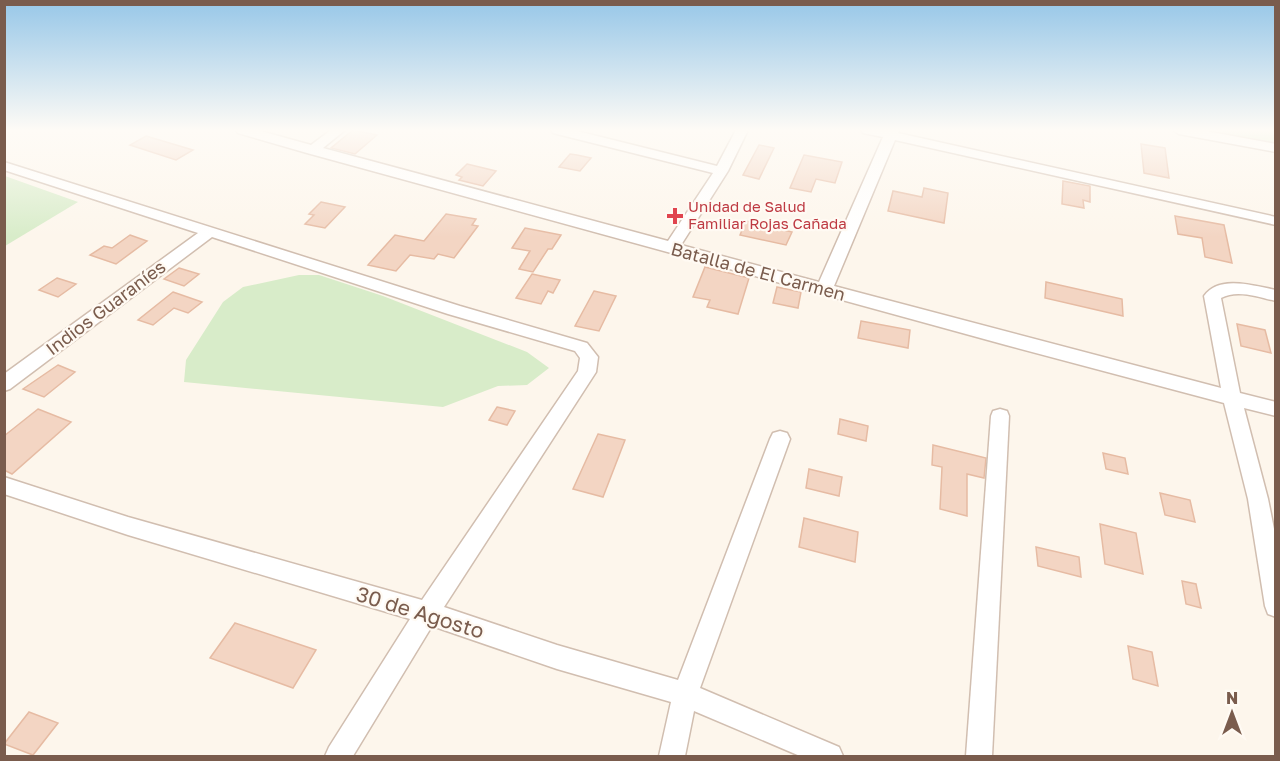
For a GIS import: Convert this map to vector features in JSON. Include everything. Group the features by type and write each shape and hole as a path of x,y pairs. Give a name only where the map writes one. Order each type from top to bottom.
{"street":[{"path":"4,166 208,233 581,347 589,357 587,372 427,614 338,756"},
{"name":"Batalla de El Carmen","path":"369,166 824,290 1275,409"},
{"path":"699,166 721,171"},
{"path":"670,248 724,166"},
{"path":"824,290 878,166"},
{"path":"1034,166 1275,221"},
{"name":"Indios Guaraníes","path":"4,384 208,233"},
{"path":"1275,296 1246,289 1223,288 1212,296 1232,397 1258,499 1273,580 1275,606"},
{"path":"980,756 1000,416"},
{"path":"672,756 685,693 780,439"},
{"name":"30 de Agosto","path":"4,484 128,526 427,614 557,657 685,693 830,756"}],"green space":[{"path":"5,176 78,202 5,246"},
{"path":"299,275 319,275 383,296 527,352 549,368 527,385 498,386 443,407 184,382 186,360 223,302 243,287"}],"building":[{"path":"465,166 496,171 483,186 459,180 462,177 456,175"},
{"path":"560,166 585,166 580,171 559,167"},
{"path":"748,166 766,166 759,179 743,175"},
{"path":"800,166 841,166 835,183 816,179 811,192 790,188"},
{"path":"1143,166 1167,166 1169,178 1144,173"},
{"path":"1063,181 1090,186 1090,202 1083,200 1084,208 1062,204"},
{"path":"924,188 948,193 944,223 888,211 893,191 922,197"},
{"path":"321,202 345,207 325,228 305,224 314,215 309,214"},
{"path":"446,214 476,219 472,225 478,226 454,258 438,254 434,259 410,255 396,271 368,265 395,235 424,241"},
{"path":"1175,216 1224,225 1232,263 1205,257 1202,238 1178,234"},
{"path":"746,221 792,232 786,245 740,235"},
{"path":"525,228 561,235 552,249 548,249 533,272 519,269 530,251 512,248"},
{"path":"130,235 147,241 116,264 90,255 104,246 112,248"},
{"path":"705,267 749,278 738,314 707,307 710,300 693,297"},
{"path":"179,268 199,274 184,286 164,279"},
{"path":"532,274 560,280 553,293 548,291 541,304 516,298"},
{"path":"57,278 76,284 58,297 39,290"},
{"path":"1046,282 1122,299 1123,316 1045,298"},
{"path":"777,287 801,292 798,308 773,303"},
{"path":"594,291 616,296 599,331 575,326"},
{"path":"173,292 202,302 188,313 174,308 153,325 138,320"},
{"path":"861,321 910,330 908,348 858,338"},
{"path":"1237,324 1265,330 1271,353 1241,346"},
{"path":"58,365 75,372 44,397 23,389"},
{"path":"497,407 515,411 507,425 489,420"},
{"path":"38,409 71,422 12,474 4,470 4,436"},
{"path":"840,419 868,426 866,441 838,434"},
{"path":"598,434 625,440 603,497 573,489"},
{"path":"933,445 986,458 984,478 967,474 967,516 940,509 942,467 932,465"},
{"path":"1103,453 1125,458 1128,474 1106,469"},
{"path":"809,469 842,477 839,496 806,488"},
{"path":"1160,493 1190,500 1195,522 1165,515"},
{"path":"804,518 858,532 855,562 799,547"},
{"path":"1100,524 1136,533 1143,574 1105,564"},
{"path":"1036,547 1079,557 1081,577 1038,566"},
{"path":"1182,581 1196,584 1201,608 1186,604"},
{"path":"235,623 316,650 293,688 210,658"},
{"path":"1128,646 1152,652 1158,686 1133,679"},
{"path":"29,712 58,723 33,755 4,744"}],"place":[{"name":"Unidad de Salud Familiar Rojas Cañada","path":"675,216"}]}
